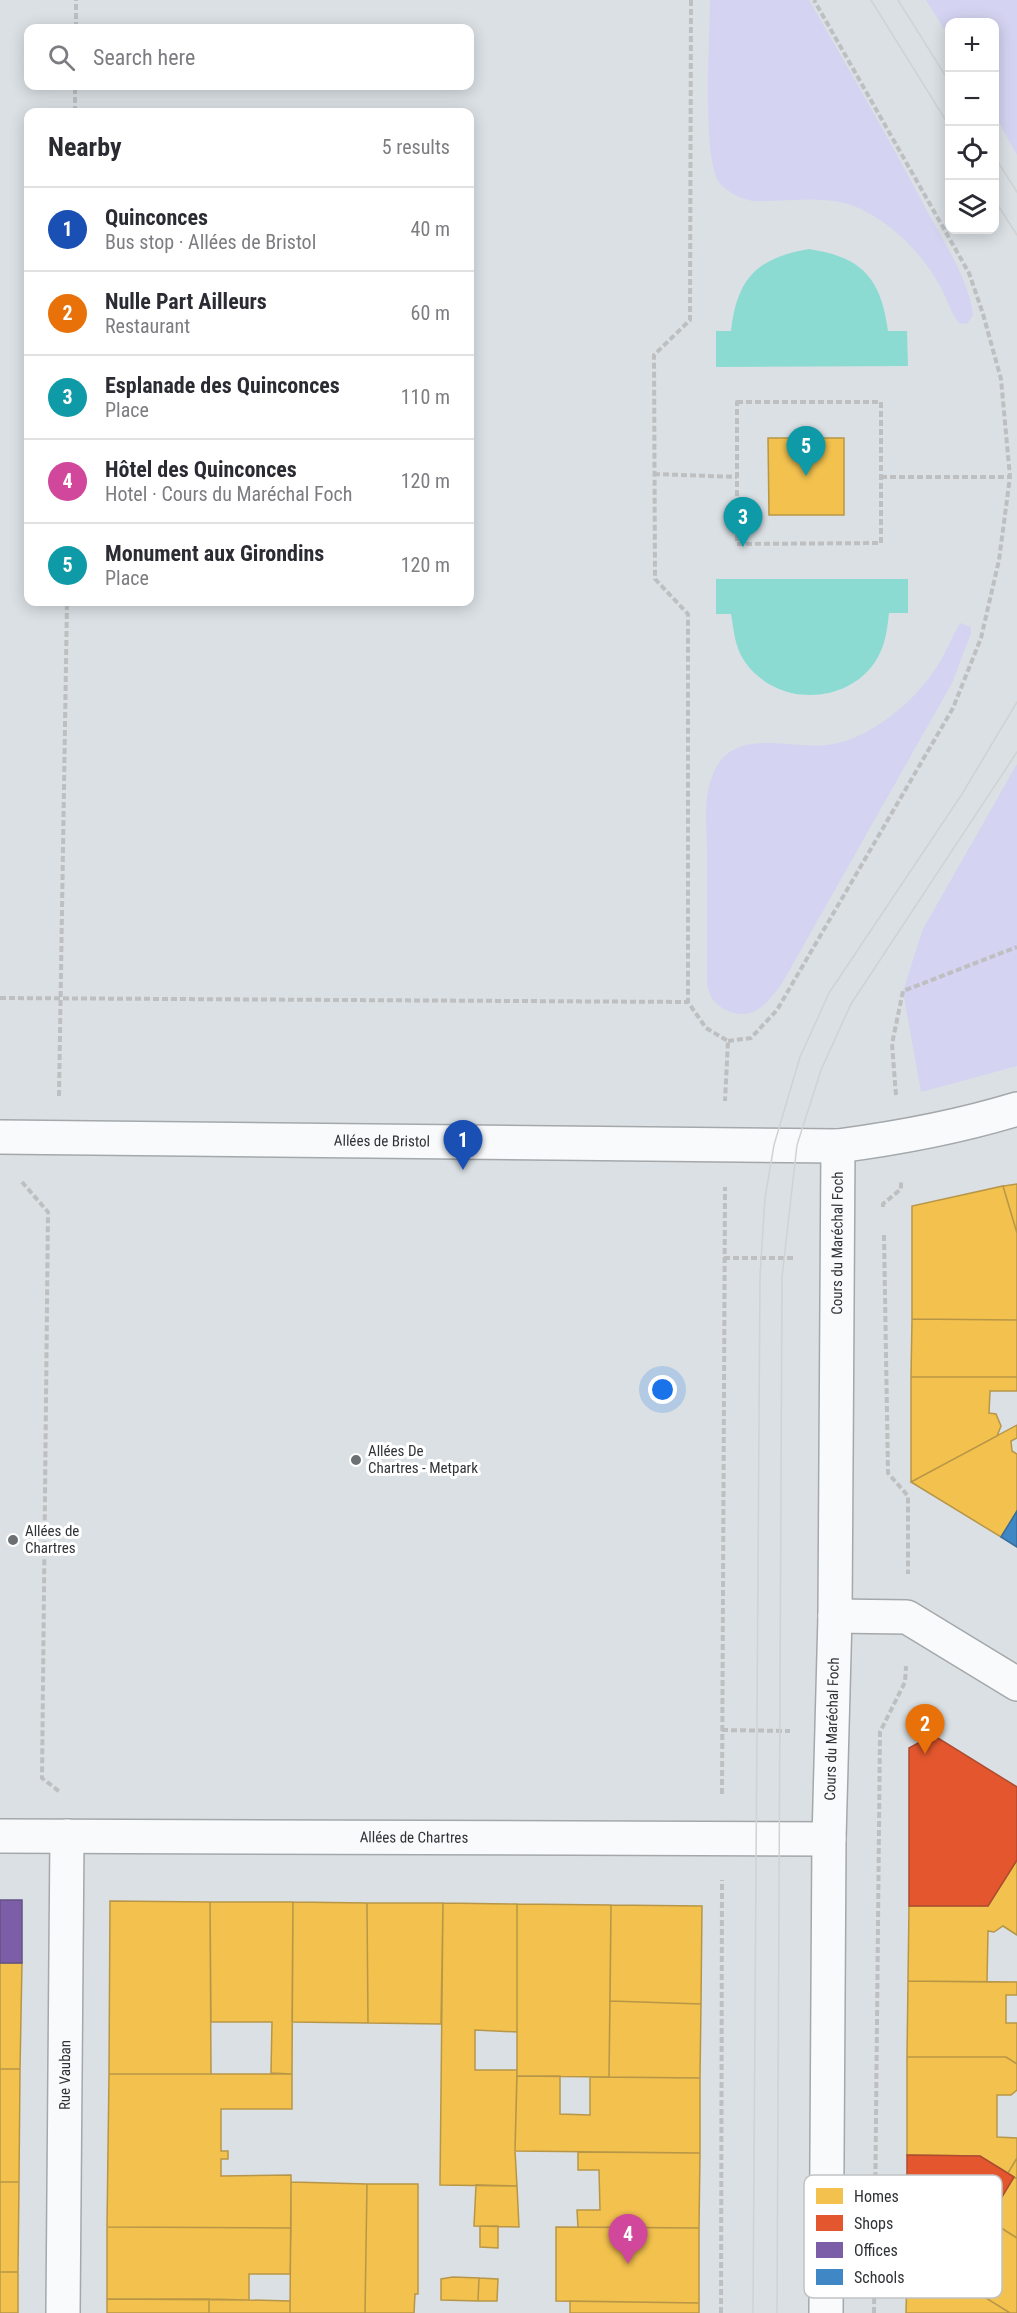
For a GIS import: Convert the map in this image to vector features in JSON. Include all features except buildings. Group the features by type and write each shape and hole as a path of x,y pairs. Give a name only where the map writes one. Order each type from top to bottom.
{"street":[{"name":"Allées de Bristol","path":"7,1137 838,1146 899,1138 970,1123 1017,1109"},
{"name":"Cours du Maréchal Foch","path":"827,2175 829,1839 835,1616 838,1146"},
{"path":"835,1616 908,1617 1017,1684"},
{"name":"Allées de Chartres","path":"0,1836 829,1839"},
{"name":"Rue Vauban","path":"63,2313 67,1836"},
{"name":"Cours du Maréchal Foch","path":"826,2298 826,2313"}],"path":[{"path":"76,0 76,24"},
{"path":"691,0 690,320 654,355 655,579 688,614 688,1002 706,1028 728,1041 751,1038 777,1010 952,708 981,638 999,561 1010,477 1001,379 969,273 814,0"},
{"path":"75,90 75,108"},
{"path":"737,402 881,402 881,477 881,543 737,544 737,402"},
{"path":"654,474 737,477"},
{"path":"881,477 1010,477"},
{"path":"59,1100 67,606"},
{"path":"884,1215 884,1204 901,1189 892,1044 903,991 1017,947"},
{"path":"0,998 688,1002"},
{"path":"725,1144 728,1041"},
{"path":"7,1137 13,1171 48,1212 42,1779 60,1793"},
{"path":"722,1805 725,1176"},
{"path":"884,1226 888,1473 908,1496 908,1575"},
{"path":"724,1257 803,1258"},
{"path":"875,2175 880,1732 906,1682 906,1659"},
{"path":"722,1730 791,1731"},
{"path":"721,2313 722,1876"},
{"path":"874,2298 874,2313"}],"shaded area":[{"path":"710,0 809,0 955,262 966,288 973,315 967,324 959,323 956,319 933,274 907,242 886,224 863,210 823,200 754,201 740,197 722,186 714,169 710,148 708,67"},
{"path":"926,0 1017,0 1017,155 999,122 999,18 945,18 945,31"},
{"path":"809,249 843,258 866,273 880,297 888,331 907,331 908,366 716,367 716,331 731,331 738,298 752,274 775,258"},
{"path":"716,579 908,579 908,613 889,613 881,651 875,662 862,676 846,687 829,693 810,695 792,693 774,687 758,676 745,662 737,645 731,614 716,614"},
{"path":"960,623 971,627 971,633 952,683 781,985 765,1004 748,1014 730,1012 719,1006 711,997 707,983 706,821 710,783 722,759 733,750 747,745 837,743 854,738 880,724 904,706 924,684 941,660"},
{"path":"1017,764 1017,1066 921,1092 903,991 923,929"}],"tram line":[{"path":"871,0 949,126"},
{"path":"898,0 945,75"},
{"path":"999,164 1017,192"},
{"path":"999,207 1017,235"},
{"path":"753,2313 760,1276 765,1198 774,1145 800,1057 829,993 962,794 1017,702"},
{"path":"777,2313 782,1277 797,1145 821,1070 851,1004 1017,752"}],"place":[{"name":"Monument aux Girondins","path":"806,476"},
{"name":"Esplanade des Quinconces","path":"743,547"},
{"name":"Quinconces","path":"463,1170"},
{"name":"Allées De Chartres - Metpark","path":"356,1460"},
{"name":"Allées de Chartres","path":"13,1540"},
{"name":"Nulle Part Ailleurs","path":"925,1754"},
{"name":"Hôtel des Quinconces","path":"628,2264"}]}
